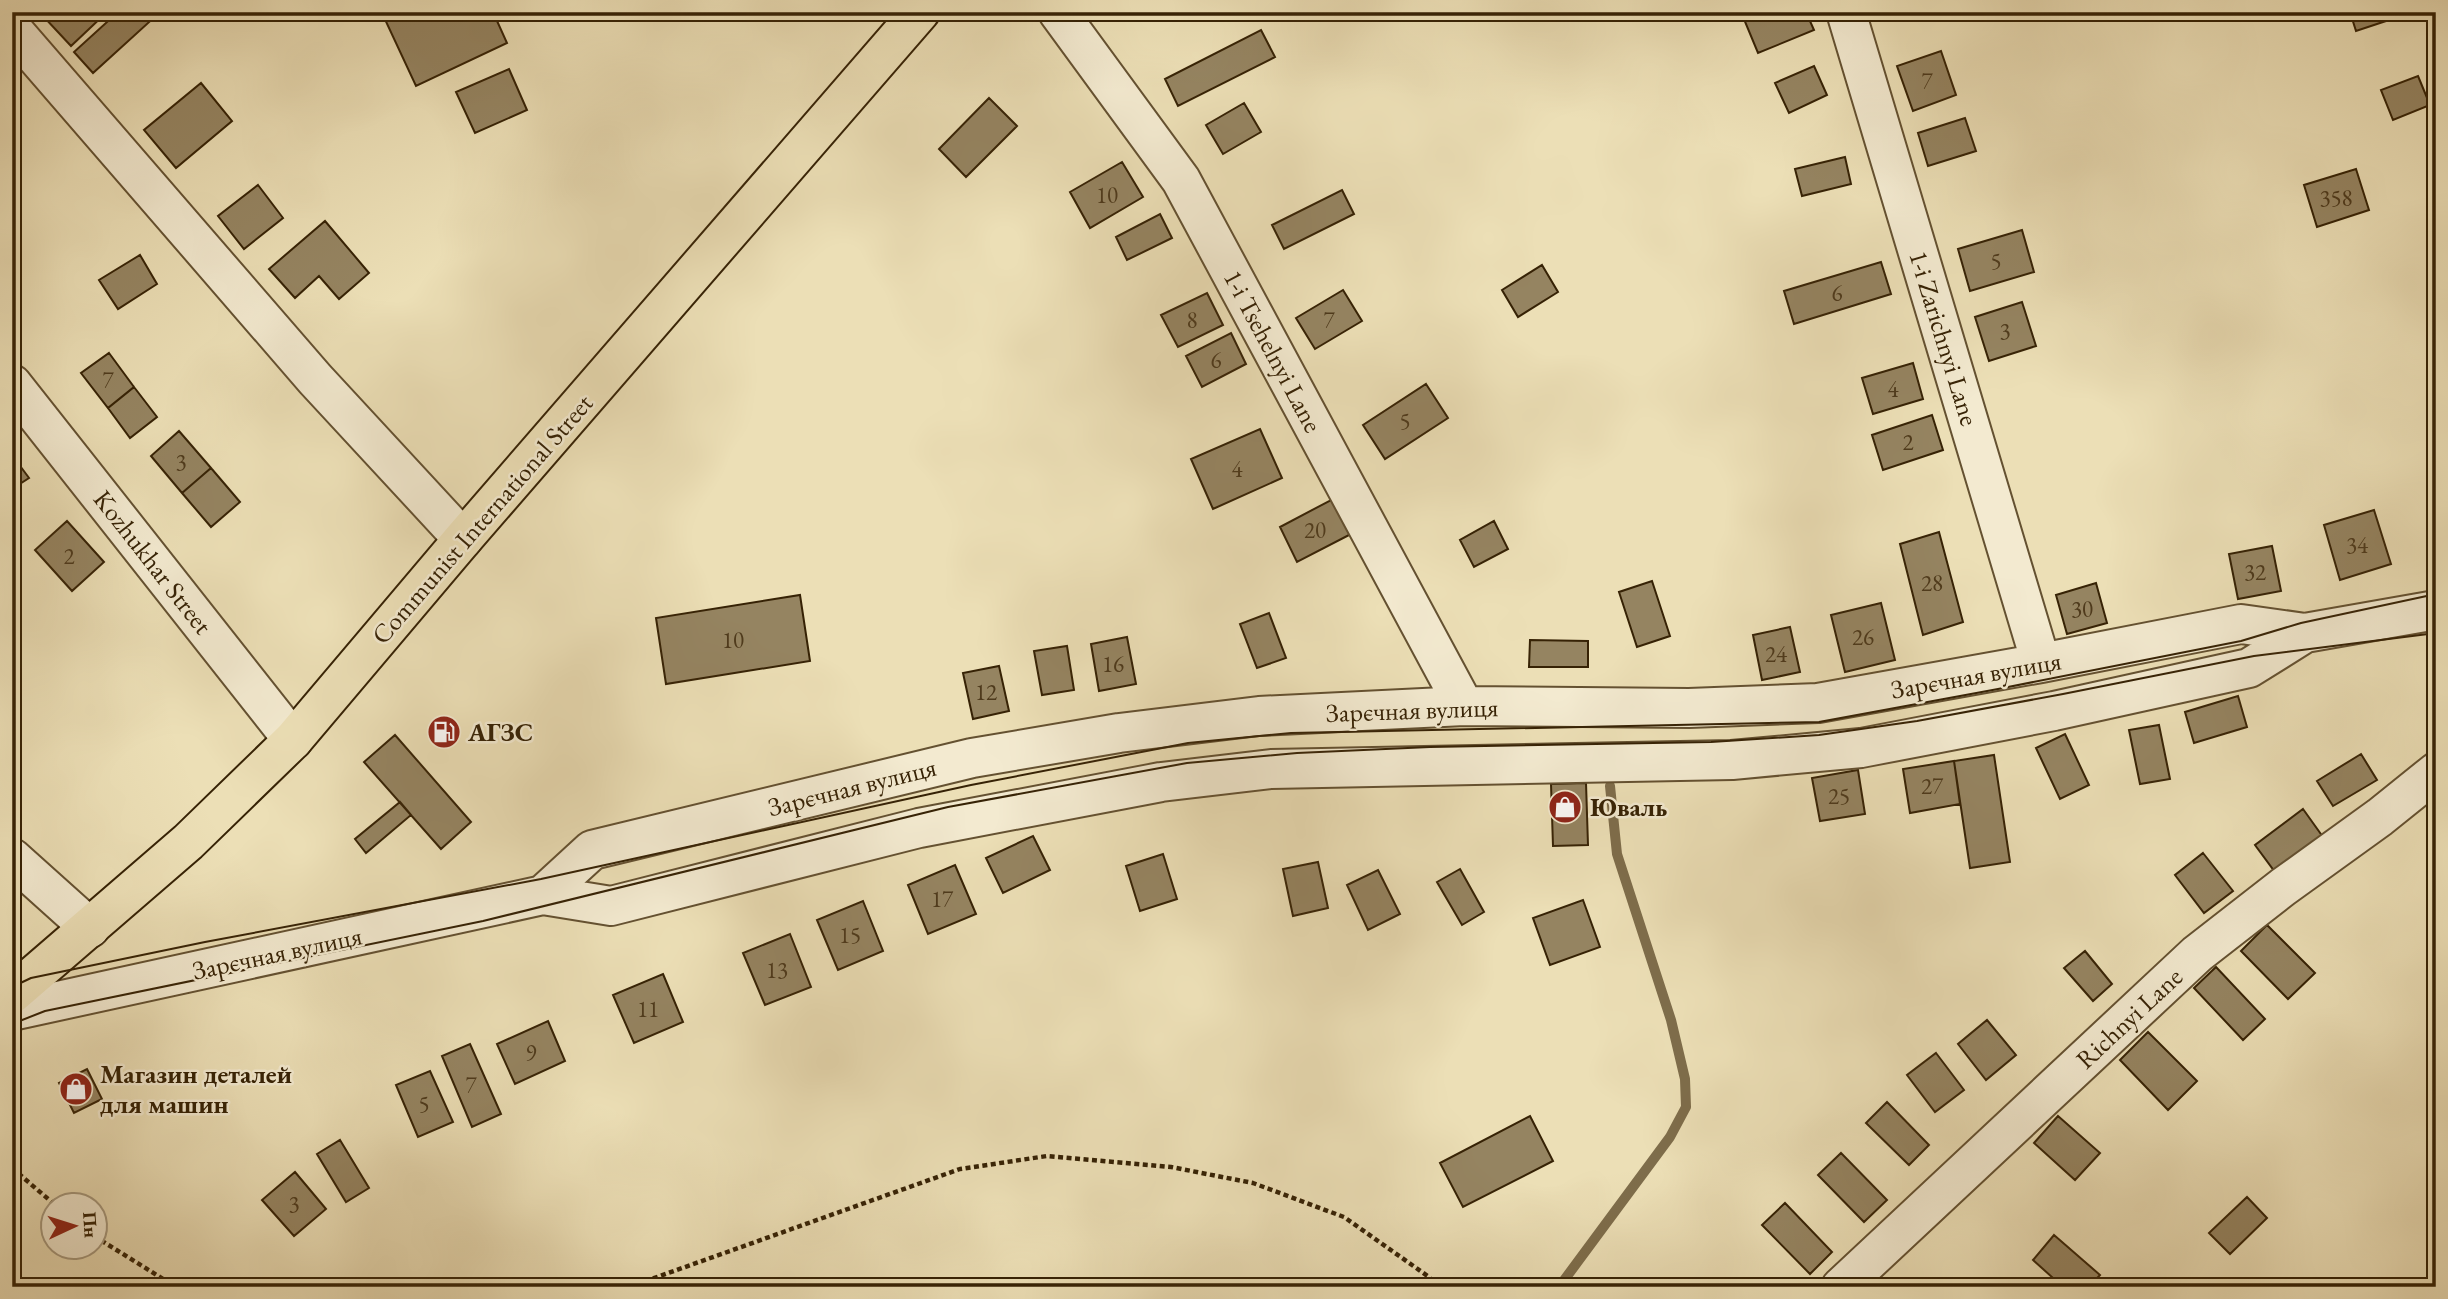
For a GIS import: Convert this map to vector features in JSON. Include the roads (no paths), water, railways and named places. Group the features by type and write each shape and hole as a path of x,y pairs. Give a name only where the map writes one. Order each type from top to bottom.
{"main road":[{"name":"Communist International Street","path":"12,994 188,842 293,740 463,539 920,12"}],"street":[{"name":"1-i Tsehelnyi Lane","path":"1058,12 1181,180 1464,706"},
{"name":"1-i Zarichnyi Lane","path":"1846,12 2041,663"},
{"path":"12,29 315,379 463,539"},
{"name":"Kozhukhar Street","path":"12,384 293,740"},
{"name":"Зарєчная вулиця","path":"542,895 592,850 972,758 1119,733 1259,716 1464,706 1689,708 1818,703 2241,624 2305,633 2436,610"},
{"name":"Зарєчная вулиця","path":"12,1011 542,895 611,906 919,828 1161,782 1271,769 1732,760 1861,748 2249,668 2305,633"},
{"name":"Richnyi Lane","path":"1840,1287 2197,954 2436,772"},
{"path":"12,858 90,928"}],"waterway":[{"path":"1559,1287 1670,1137 1686,1107 1685,1079 1671,1020 1617,854 1610,786"}],"tram line":[{"path":"12,987 31,978 205,942 541,879 971,785 1188,743 1291,733 1819,722 2241,641 2301,623 2436,594"},
{"path":"12,1024 45,1011 483,921 948,807 1187,763 1297,753 1430,747 1711,742 1819,735 1917,721 2254,656 2436,633"}],"place":[{"name":"АГЗС","path":"444,732"},
{"name":"Юваль","path":"1565,807"},
{"name":"Магазин деталей для машин","path":"76,1089"}]}
